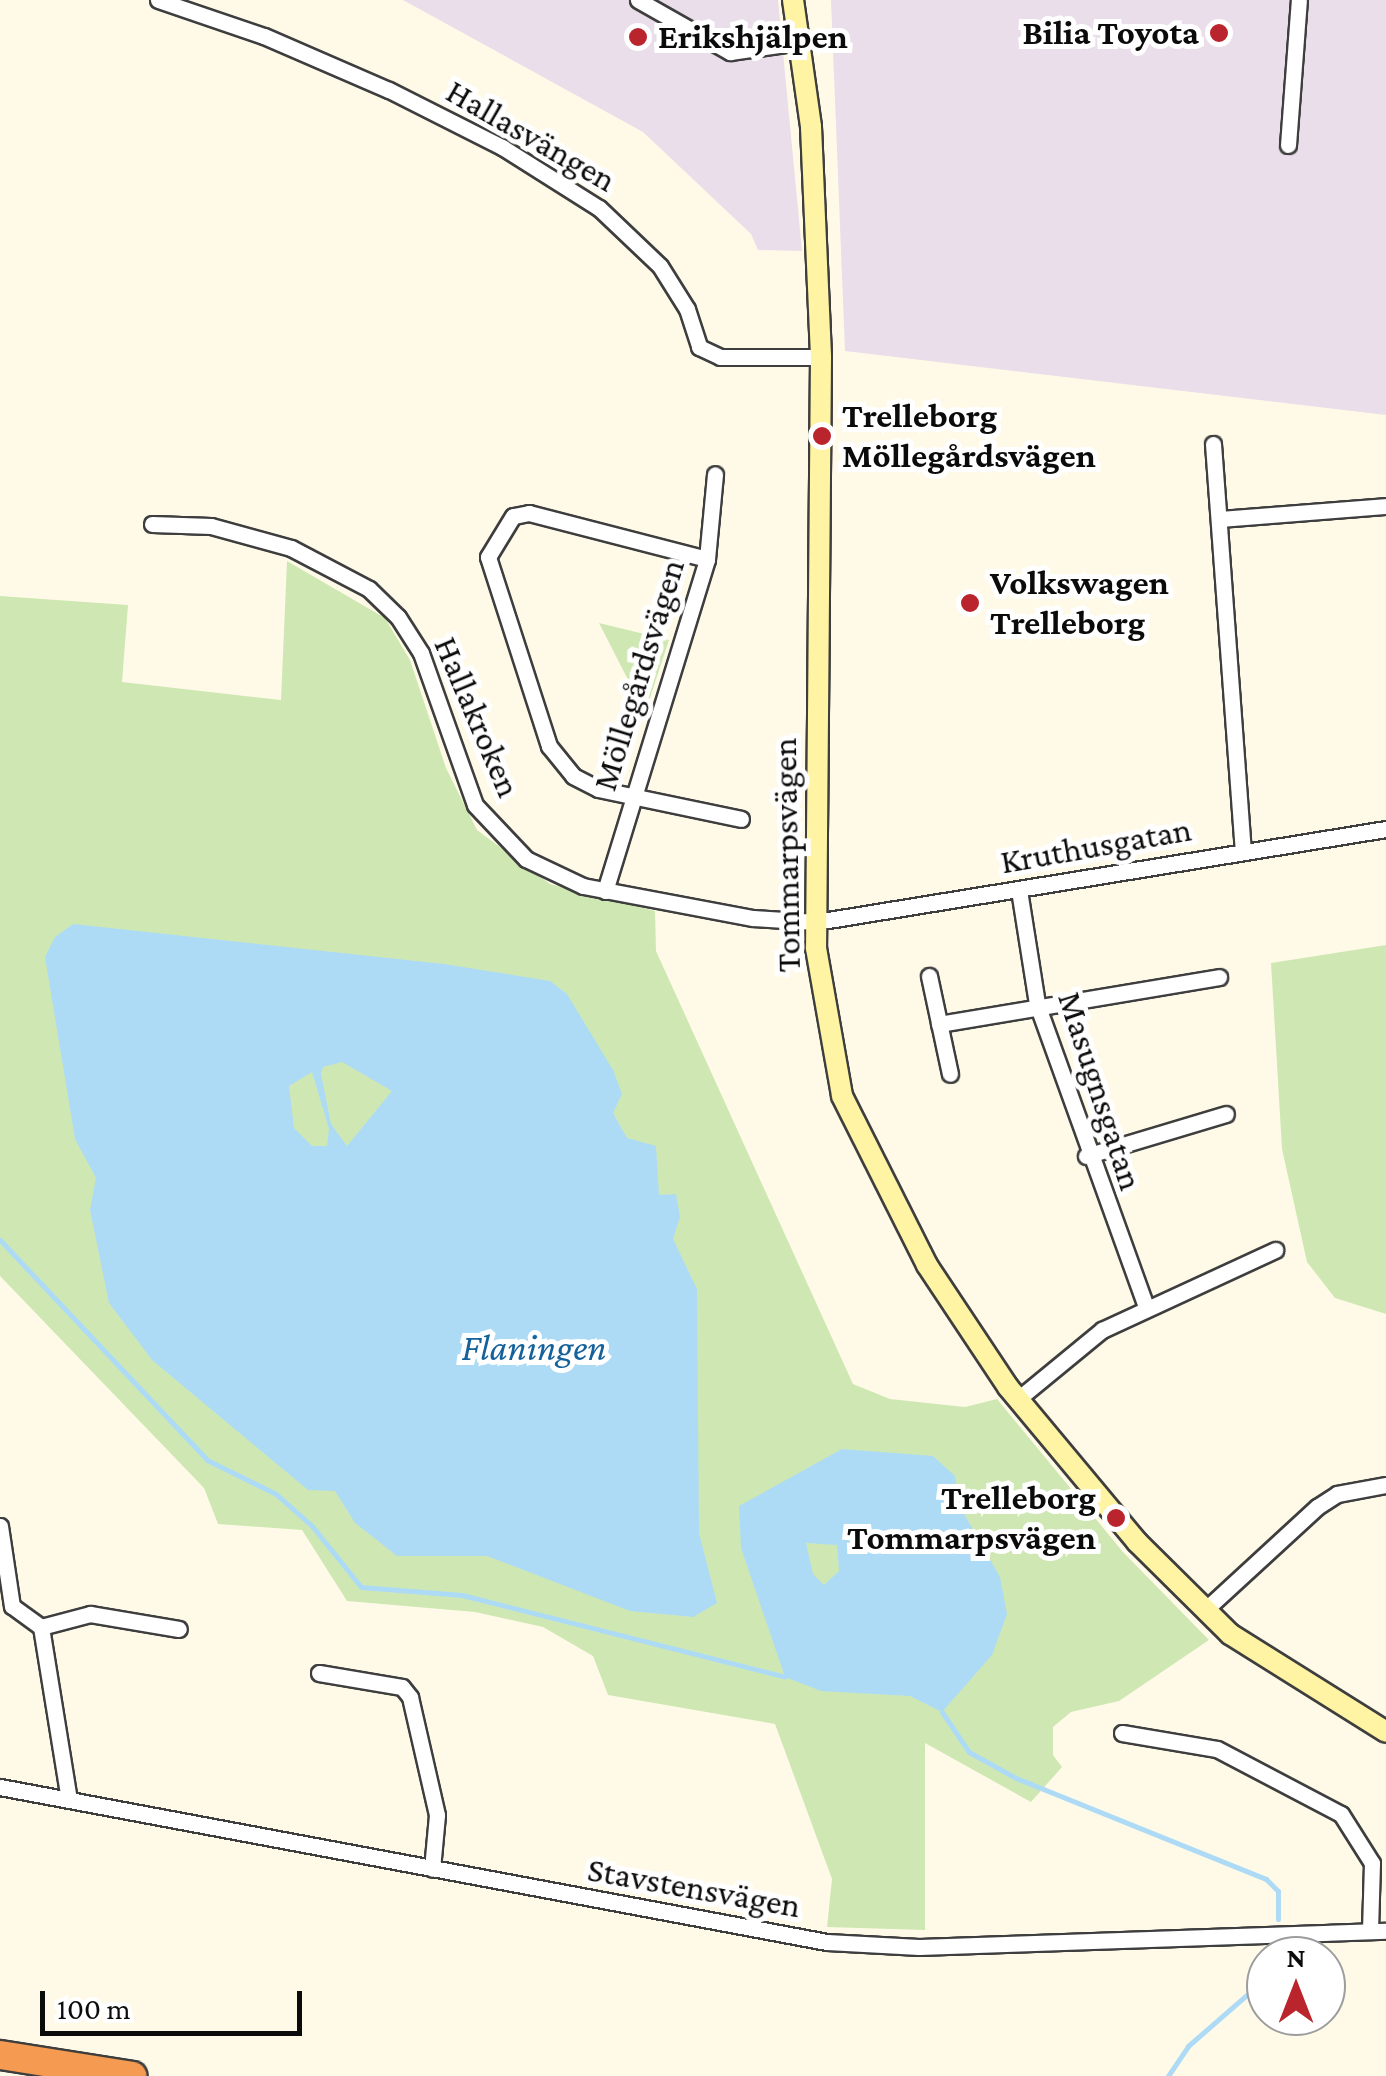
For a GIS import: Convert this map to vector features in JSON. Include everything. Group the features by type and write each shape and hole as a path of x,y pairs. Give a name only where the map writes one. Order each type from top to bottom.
{"highway":[{"path":"0,2054 132,2076"}],"street":[{"name":"Hallasvängen","path":"158,0 264,36 389,90 502,147 599,208 660,266 686,309 699,347 720,357 821,357"},
{"path":"638,0 730,52 799,42"},
{"name":"Tommarpsvägen","path":"793,0 811,128 821,357 816,922 823,1004 842,1096 927,1265 1018,1399 1155,1563 1260,1656 1340,1698 1386,1732"},
{"path":"1288,145 1299,0"},
{"path":"1213,444 1243,851"},
{"name":"Möllegårdsvägen","path":"605,891 708,559 715,474"},
{"path":"1221,520 1386,506"},
{"path":"708,559 529,513 513,516 488,557 550,746 573,776 632,798 742,819"},
{"name":"Hallakroken","path":"152,524 211,526 275,543 369,589 398,617 421,653 453,756 475,805 501,839 526,859 605,891 816,922"},
{"name":"Kruthusgatan","path":"816,922 1386,829"},
{"name":"Masugnsgatan","path":"1019,890 1036,1004 1086,1156 1146,1306"},
{"path":"929,976 950,1074"},
{"path":"939,1024 1036,1004 1219,976"},
{"path":"1086,1156 1226,1114"},
{"path":"1018,1399 1102,1330 1146,1306 1275,1250"},
{"path":"1205,1610 1317,1507 1336,1494 1386,1485"},
{"path":"0,1526 12,1606 41,1628 69,1800"},
{"path":"41,1628 90,1614 178,1629"},
{"path":"319,1673 402,1687 410,1697 437,1815 432,1869"},
{"path":"1122,1733 1218,1749 1341,1814 1372,1863 1378,1931"},
{"name":"Stavstensvägen","path":"0,1787 827,1942 919,1947 1378,1931"}],"shaded area":[{"path":"403,0 778,0 802,251 758,250 751,234 643,132"},
{"path":"831,0 1386,0 1386,415 845,351"}],"green space":[{"path":"287,561 385,618 410,660 446,768 477,830 550,884 655,911 656,951 853,1384 890,1399 965,1407 997,1399 1123,1552 1209,1640 1119,1701 1071,1712 1053,1727 1053,1755 1062,1767 1031,1802 925,1743 925,1930 827,1927 832,1879 775,1724 608,1695 593,1656 543,1627 475,1612 347,1601 302,1530 218,1524 204,1488 0,1276 0,596 128,605 122,682 281,700"},
{"path":"599,623 669,640 645,713"},
{"path":"1386,945 1386,1314 1335,1298 1307,1262 1282,1149 1271,963"}],"water":[{"name":"Flaningen","path":"73,924 444,964 550,981 567,994 613,1070 622,1094 613,1113 627,1138 656,1146 659,1195 676,1194 680,1217 673,1239 697,1289 699,1533 717,1603 693,1617 630,1611 487,1556 397,1556 355,1523 335,1491 308,1490 152,1360 109,1303 90,1210 96,1178 75,1139 45,957 55,937","holes":["342,1062 392,1091 347,1146 331,1124 321,1074 323,1067","312,1072 329,1129 327,1146 312,1146 294,1128 289,1086"]},
{"path":"842,1449 933,1456 955,1476 959,1505 1000,1577 1007,1614 992,1655 942,1712 910,1696 821,1691 785,1677 741,1548 739,1506","holes":["806,1543 837,1545 839,1571 824,1585 813,1574"]}],"waterway":[{"path":"0,1240 207,1460 276,1494 312,1526 361,1587 462,1595 785,1677"},
{"path":"942,1712 969,1752 1016,1778 1266,1879 1278,1891 1278,1919"},
{"path":"1168,2076 1188,2046 1246,1995"}],"place":[{"name":"Bilia Toyota","path":"1219,33"},
{"name":"Erikshjälpen","path":"638,37"},
{"name":"Trelleborg Möllegårdsvägen","path":"822,436"},
{"name":"Volkswagen Trelleborg","path":"970,603"},
{"name":"Trelleborg Tommarpsvägen","path":"1116,1518"}]}
